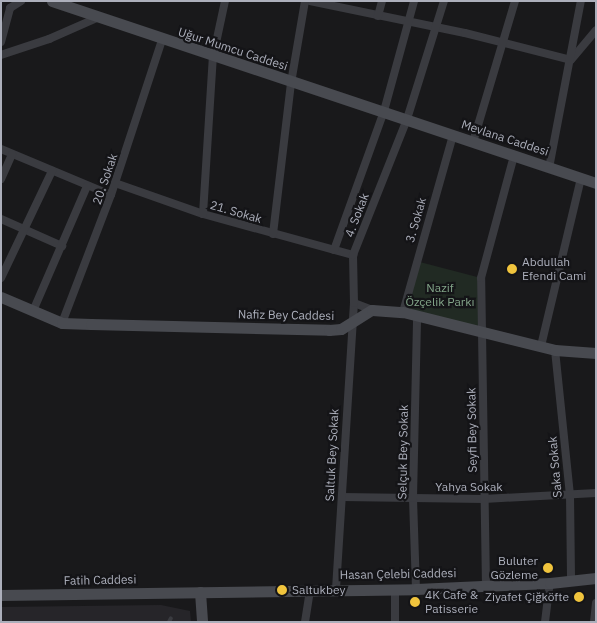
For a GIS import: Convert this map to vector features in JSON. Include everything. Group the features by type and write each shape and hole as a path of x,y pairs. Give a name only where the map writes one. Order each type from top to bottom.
{"street":[{"path":"1,42 10,8 21,1"},
{"name":"Uğur Mumcu Caddesi","path":"52,1 162,40 407,120"},
{"path":"202,214 214,57 225,1"},
{"path":"273,234 291,82 305,1"},
{"path":"310,1 436,27 571,60"},
{"path":"378,16 382,1"},
{"path":"334,250 384,111 414,1"},
{"name":"4. Sokak","path":"351,323 354,303 353,255 407,120 444,1"},
{"path":"473,142 515,1"},
{"path":"549,168 581,1"},
{"path":"1,54 49,39 99,17"},
{"path":"571,60 596,30"},
{"name":"20. Sokak","path":"62,322 111,195 162,40"},
{"name":"Mevlana Caddesi","path":"407,120 596,182"},
{"name":"3. Sokak","path":"402,312 453,135"},
{"path":"1,149 52,172 111,195"},
{"path":"1,179 12,154"},
{"name":"Seyfi Bey Sokak","path":"486,587 481,278 514,156"},
{"path":"1,278 52,172"},
{"path":"541,346 581,178"},
{"name":"21. Sokak","path":"115,183 202,214 353,255"},
{"path":"33,311 87,186"},
{"path":"1,219 62,246"},
{"name":"Nafiz Bey Caddesi","path":"1,297 62,322 329,330 341,329 372,310"},
{"path":"354,303 372,310 402,312 555,350 596,353"},
{"name":"Selçuk Bey Sokak","path":"416,589 413,498 417,316"},
{"name":"Saltuk Bey Sokak","path":"336,589 351,323"},
{"name":"Saka Sokak","path":"555,350 570,495 571,582"},
{"name":"Yahya Sokak","path":"342,496 484,499 596,493"},
{"name":"Hasan Çelebi Caddesi","path":"200,592 486,587 550,584 596,578"},
{"path":"545,622 550,584"},
{"path":"306,622 310,589"},
{"path":"395,589 395,622"},
{"path":"200,592 202,622"},
{"name":"Fatih Caddesi","path":"1,594 200,592"},
{"path":"594,622 596,602"}],"shaded area":[{"path":"161,605 190,611 191,622 1,622 1,607"}],"green space":[{"name":"Nazif Özçelik Parkı","path":"416,261 481,278 482,333 403,312"}],"place":[{"name":"Abdullah Efendi Cami","path":"512,269"},
{"name":"Buluter Gözleme","path":"548,568"},
{"name":"Saltukbey","path":"282,590"},
{"name":"Ziyafet Çiğköfte","path":"579,597"},
{"name":"4K Cafe & Patisserie","path":"415,602"}]}
